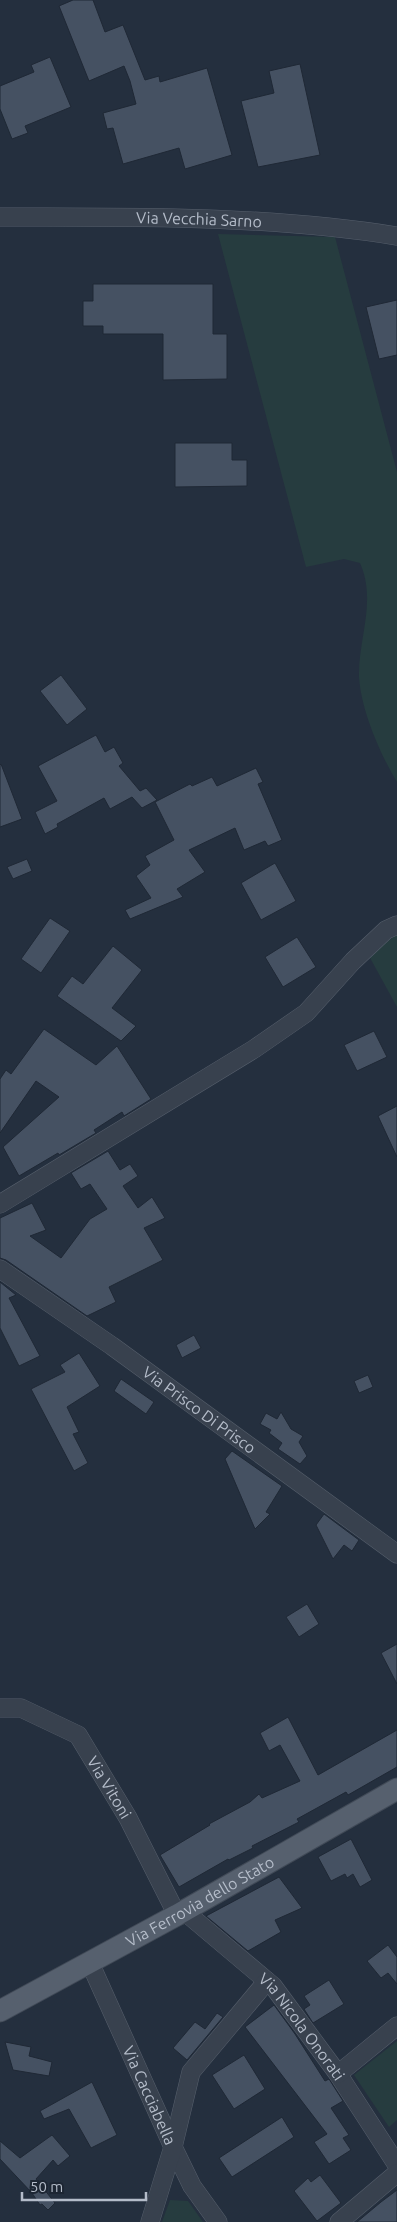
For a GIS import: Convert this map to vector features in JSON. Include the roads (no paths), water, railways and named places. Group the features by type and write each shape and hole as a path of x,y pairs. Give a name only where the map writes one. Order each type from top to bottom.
{"main road":[{"name":"Via Ferrovia dello Stato","path":"0,2011 180,1913 397,1789"}],"street":[{"name":"Via Vecchia Sarno","path":"0,217 267,222 352,228 397,236"},
{"path":"0,1204 254,1049 306,1013 353,961 386,930 397,925"},
{"name":"Via Prisco Di Prisco","path":"0,1269 112,1346 397,1554"},
{"name":"Via Vitoni","path":"0,1708 21,1708 78,1735 128,1818 180,1913"},
{"name":"Via Nicola Onorati","path":"180,1913 273,1986 338,2074 397,2165"},
{"name":"Via Cacciabella","path":"90,1963 100,1981 192,2186 218,2222"},
{"path":"150,2222 173,2147 191,2072 267,1981"},
{"path":"338,2074 397,2026"},
{"path":"339,2222 397,2173"}]}
